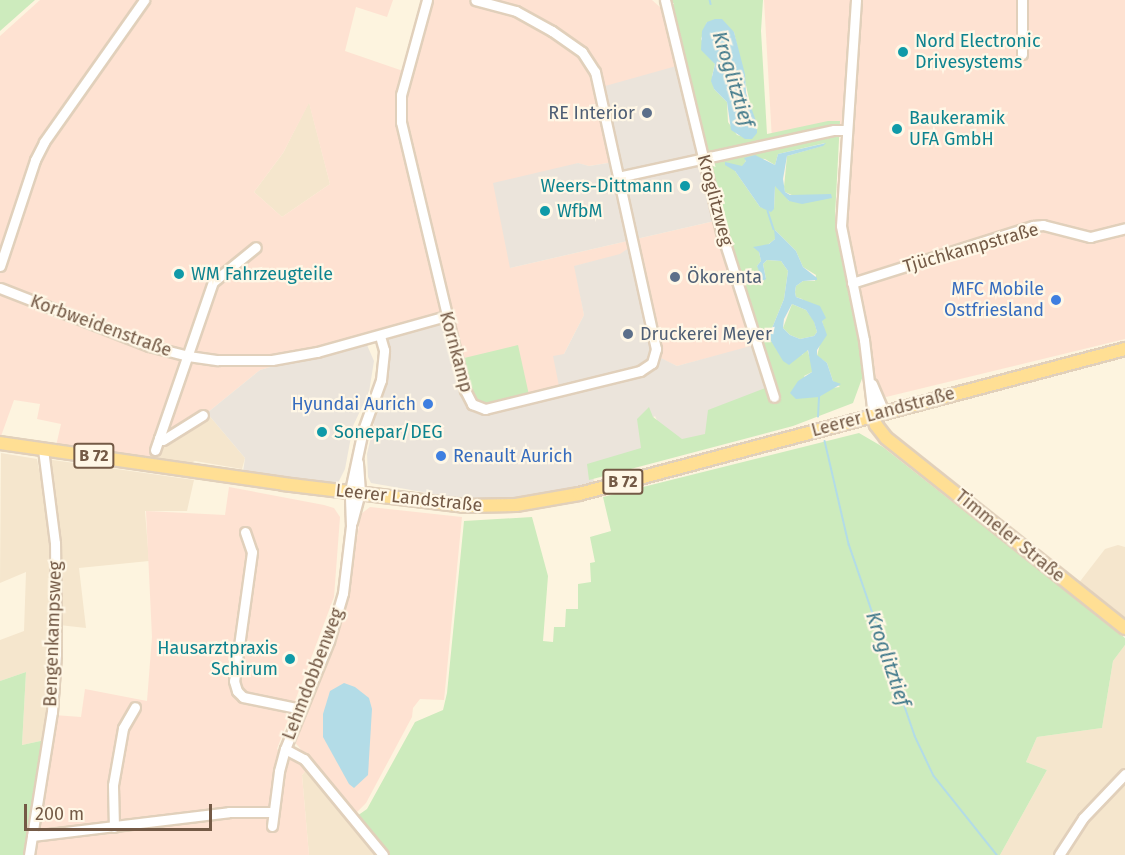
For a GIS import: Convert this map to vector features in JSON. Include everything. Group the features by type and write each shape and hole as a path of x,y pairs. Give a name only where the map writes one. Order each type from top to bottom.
{"main road":[{"name":"Leerer Landstraße","path":"0,444 283,484 464,506 537,502 1125,349"},
{"name":"Timmeler Straße","path":"879,414 880,431 1125,628"}],"street":[{"path":"0,266 35,160 44,142 98,62 144,0"},
{"name":"Kornkamp","path":"427,0 401,95 401,122 467,396 480,408 504,405 648,368 655,356 654,339 596,72 589,60 567,41 516,11 476,0"},
{"name":"Kroglitzweg","path":"665,0 722,231 774,397"},
{"path":"856,0 841,226 870,382 879,414"},
{"path":"1022,0 1022,54"},
{"path":"618,177 834,130 846,130"},
{"name":"Tjüchkampstraße","path":"852,283 1033,226 1043,225 1090,237 1125,228"},
{"path":"155,450 213,282 256,248"},
{"name":"Korbweidenstraße","path":"0,288 149,346 188,356 218,360 272,360 317,352 446,316"},
{"path":"355,492 363,430 381,380 384,350 380,336"},
{"path":"159,438 163,440 203,415"},
{"name":"Bengenkampsweg","path":"29,855 52,712 56,654 55,543 43,449"},
{"name":"Lehmdobbenweg","path":"355,492 343,593 337,621 285,749 304,759 383,855"},
{"path":"245,532 252,552 234,681 237,691 243,697 301,710"},
{"path":"114,827 113,785 118,750 123,728 135,707"},
{"path":"272,826 272,812 285,749"},
{"path":"1059,855 1083,818 1125,774"},
{"path":"32,836 229,812 272,812"}],"shaded area":[{"path":"40,0 393,0 387,17 356,7 345,51 406,72 427,0 652,0 661,8 667,20 680,65 614,162 589,166 577,163 510,268 719,220 758,345 677,366 655,356 620,255 575,266 584,315 564,354 560,391 478,407 446,317 260,370 207,413 151,451 149,460 56,446 61,424 37,419 40,404 14,400 0,439 0,36","holes":["309,103 330,184 282,217 254,192 283,153"]},
{"path":"764,0 1125,0 1125,339 886,397 872,383 850,264 845,221 850,125 837,125 772,140"},
{"path":"680,65 719,220 510,268 493,183 578,163 589,166 614,162 598,88"},
{"path":"309,102 330,184 282,217 254,192 283,153"},
{"path":"633,245 655,355 677,366 758,344 774,396 706,437 683,440 659,425 655,416 643,428 648,456 593,472 594,485 545,497 480,502 371,483 368,477 367,454 374,424 370,420 384,334 446,316 469,399 560,391 553,356 564,354 584,315 574,266 620,254"},
{"path":"367,345 374,361 369,392 353,426 345,469 337,485 243,472 245,458 207,413 260,370 301,358"},
{"path":"207,413 245,458 242,469 195,461 184,466 149,460 151,451 164,434"},
{"path":"1,453 37,459 53,543 54,654 45,740 22,745 26,672 0,681 0,640 24,631 26,572 0,583"},
{"path":"46,459 194,480 187,511 145,511 149,561 79,568 86,628 59,625"},
{"path":"229,487 324,505 334,508 340,517 334,597 277,749 307,769 302,775 309,855 34,855 54,715 81,717 85,689 147,701 152,637 146,511 225,515"},
{"path":"370,507 462,517 444,700 420,699 413,708 412,717 366,803 355,814 293,740 335,639 344,611 361,514"},
{"path":"1118,545 1125,547 1125,620 1078,584 1105,549"},
{"path":"1125,645 1125,855 1000,855 1047,770 1026,762 1037,737 1102,728 1113,661"},
{"path":"307,769 376,855 309,855 302,775"}],"green space":[{"path":"0,0 35,0 0,31"},
{"path":"671,0 763,0 761,31 767,134 828,121 840,121 835,216 840,250 855,308 864,373 853,403 793,426 589,480 587,464 641,448 637,419 649,407 653,417 682,439 705,434 708,410 768,387 698,149 667,30 662,5 674,4","holes":["707,22 734,32 749,99 752,139 737,135 728,122 727,102 714,89 712,76 715,64 701,39","825,143 822,146 787,156 784,187 785,192 794,196 789,201 779,187 775,186 774,209 760,207 735,171 742,167 746,161 745,158 765,159 775,165 778,154","775,230 796,251 803,267 816,275 815,281 803,281 796,286 795,292 796,297 802,299 822,321 824,328 817,356 827,363 833,381 840,387 831,388 819,397 804,376 812,372 813,367 807,349 802,355 775,346 771,341 770,333 784,299 788,271 781,261 767,260 763,264 766,279 757,266 761,261 759,252 775,239"]},
{"path":"792,304 806,310 814,321 817,332 814,336 800,339 790,335 783,328"},
{"path":"518,345 529,395 488,405 477,402 472,398 460,359"},
{"path":"859,433 883,447 1125,638 1125,645 1113,661 1102,728 1037,737 1026,762 1047,770 1000,855 387,855 357,816 367,809 415,722 443,710 447,693 464,521 532,517 548,576 543,641 553,642 554,627 565,627 566,609 578,609 578,584 591,582 590,563 595,562 590,537 611,531 603,497"},
{"path":"26,672 22,745 45,740 26,855 0,855 0,681"}],"water":[{"path":"722,19 734,32 745,74 746,93 757,124 757,133 752,139 745,139 731,130 727,102 714,89 711,81 715,64 701,50 702,31 707,22"},
{"path":"826,143 823,146 787,156 783,179 785,192 790,195 831,194 832,198 802,204 789,201 775,186 774,209 771,212 760,207 735,171 725,165 725,162 742,166 746,161 744,158 755,155 775,165 778,154"},
{"path":"774,229 796,251 803,267 817,278 817,280 803,281 796,286 795,292 796,297 820,306 826,318 822,321 827,335 817,350 817,355 827,363 833,381 841,384 819,397 796,399 790,393 798,381 812,372 808,350 789,365 783,361 771,341 770,333 784,299 788,271 781,261 767,260 763,264 766,279 763,281 757,266 761,261 759,252 753,247 769,244 775,239","holes":["792,304 806,310 817,332 814,336 800,339 790,335 783,328 784,319"]},
{"path":"344,683 355,687 369,698 372,709 368,775 354,788 349,784 323,737 323,714 330,691"}],"waterway":[{"name":"Kroglitztief","path":"710,0 711,4"},
{"name":"Kroglitztief","path":"768,211 774,229"},
{"name":"Kroglitztief","path":"818,417 819,397"},
{"name":"Kroglitztief","path":"825,441 849,544 915,736 934,776 997,855"}],"place":[{"name":"Nord Electronic Drivesystems","path":"903,52"},
{"name":"RE Interior","path":"647,113"},
{"name":"Baukeramik UFA GmbH","path":"897,129"},
{"name":"Weers-Dittmann","path":"685,186"},
{"name":"WfbM","path":"545,211"},
{"name":"WM Fahrzeugteile","path":"179,274"},
{"name":"Ökorenta","path":"675,277"},
{"name":"MFC Mobile Ostfriesland","path":"1056,300"},
{"name":"Druckerei Meyer","path":"628,334"},
{"name":"Hyundai Aurich","path":"428,404"},
{"name":"Sonepar/DEG","path":"322,432"},
{"name":"Renault Aurich","path":"441,456"},
{"name":"Hausarztpraxis Schirum","path":"290,659"}]}
